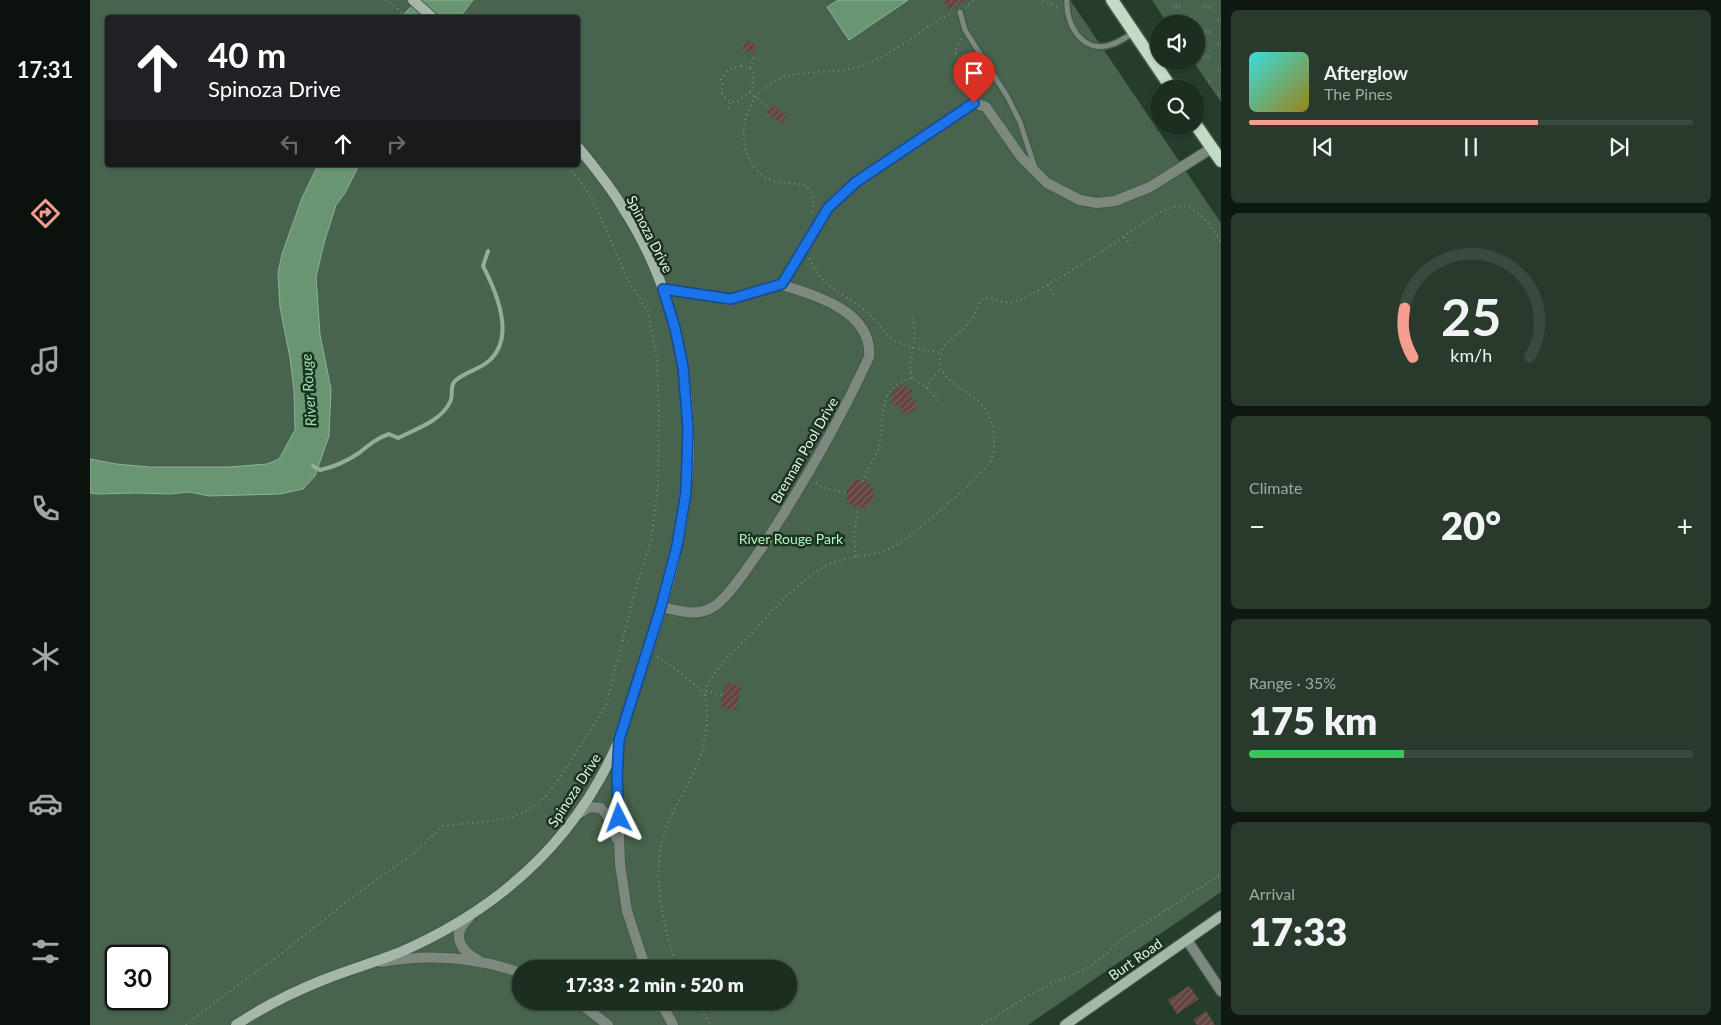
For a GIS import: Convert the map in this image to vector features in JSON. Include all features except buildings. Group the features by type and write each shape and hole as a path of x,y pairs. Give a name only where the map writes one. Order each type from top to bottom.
{"main road":[{"path":"1112,0 1166,80"},
{"path":"1203,135 1221,161"}],"street":[{"path":"414,0 431,15"},
{"path":"663,289 731,299 782,284 828,208 856,182 974,103 986,107 1021,157 1047,183 1080,200 1097,203 1115,200 1150,187 1212,148"},
{"name":"Spinoza Drive","path":"236,1025 258,1011 301,989 370,964 425,940 473,913 504,892 547,852 578,814 602,775 619,740 661,607 682,522 686,492 688,429 683,367 675,328 663,289 646,249 624,208 580,150"},
{"name":"Brennan Pool Drive","path":"661,607 695,613 716,605 738,581 778,523 826,442 854,390 869,357 870,348 867,335 850,315 816,295 782,284"},
{"path":"619,740 617,778 620,864"},
{"path":"578,814 590,807 602,808 612,822 627,911 643,960"},
{"path":"473,913 461,925 458,933 460,942 466,952 484,963"},
{"name":"Burt Road","path":"1065,1025 1221,916"},
{"path":"1187,940 1221,991"},
{"path":"370,964 431,957 484,963 512,971"},
{"path":"589,1010 608,1025"},
{"path":"665,1010 673,1025"}],"lane":[{"path":"1067,0 1066,11 1070,24 1082,40 1097,47 1113,45 1134,33"},
{"path":"960,12 966,30 1007,96 1020,122 1036,172"}],"path":[{"path":"385,0 392,3 405,15"},
{"path":"811,216 814,203 812,193 807,186 769,179 758,171 750,161 745,145 744,128 746,114 756,97 772,82 783,77 841,71 862,66 943,17 960,12 975,0"},
{"path":"1043,0 1066,11"},
{"path":"966,30 954,51 980,91 981,105"},
{"path":"750,68 755,55"},
{"path":"741,66 750,68 755,79 752,83 752,90 735,102 730,102 721,93 723,85 721,80 725,73 729,69 741,66"},
{"path":"750,92 768,106"},
{"path":"729,109 730,102"},
{"path":"186,1025 271,962 350,899 414,853 443,826 491,822 510,818 539,803 562,774 606,706 636,587 651,540 658,485 660,417 657,359 648,312 627,278 614,245 592,200 569,167"},
{"path":"676,960 660,899 659,870 661,845 671,818 697,765 705,742 707,720 705,695 708,684 723,663 797,587 822,568 839,561 877,554 895,546 959,493 991,461 995,440 990,416 977,398 951,382 940,370 939,358 944,345 970,321 982,299 992,297 1002,302 1012,302 1024,299 1098,254 1158,214 1169,209 1182,206 1195,211 1213,229 1221,242"},
{"path":"1124,236 1131,247"},
{"path":"807,241 812,262 823,281 868,312 889,337 897,342 941,354"},
{"path":"1048,284 1055,296"},
{"path":"912,315 915,334 910,367 912,378 927,388 937,400"},
{"path":"927,388 929,382 940,370"},
{"path":"863,482 864,474 875,458 879,447 886,396 889,391 912,378"},
{"path":"805,477 822,487 846,493"},
{"path":"856,557 854,536 858,508"},
{"path":"623,640 631,644"},
{"path":"657,657 694,683 705,695"},
{"path":"706,691 722,695"},
{"path":"982,1025 1030,995 1088,968 1119,941 1221,874"},
{"path":"702,1010 711,1025"}],"green space":[{"name":"River Rouge Park","path":"90,0 1070,0 1150,118 1150,135 1161,135 1221,223 1221,892 1028,1025 90,1025"},
{"path":"1152,0 1221,0 1221,102 1199,70 1205,70 1205,15 1162,15"}],"water":[{"path":"418,0 473,0 462,15 403,15"},
{"path":"838,0 908,0 849,40 827,7"},
{"name":"River Rouge","path":"317,167 358,167 345,193 336,205 316,277 320,335 331,389 329,436 315,476 303,489 280,494 209,496 189,492 170,494 90,493 90,459 116,464 150,467 229,467 267,464 279,459 295,430 294,391 280,307 278,273 282,254 302,198"}],"waterway":[{"path":"313,466 320,470 335,465 354,456 373,442 389,434 398,438 427,424 446,409 451,399 453,383 491,359 498,349 502,338 502,326 498,300 483,266 488,251"}],"route":[{"path":"619,818 617,778 619,740 661,607 677,546 686,492 688,429 683,367 675,328 663,289 731,299 782,284 828,208 841,194 974,103"}]}
